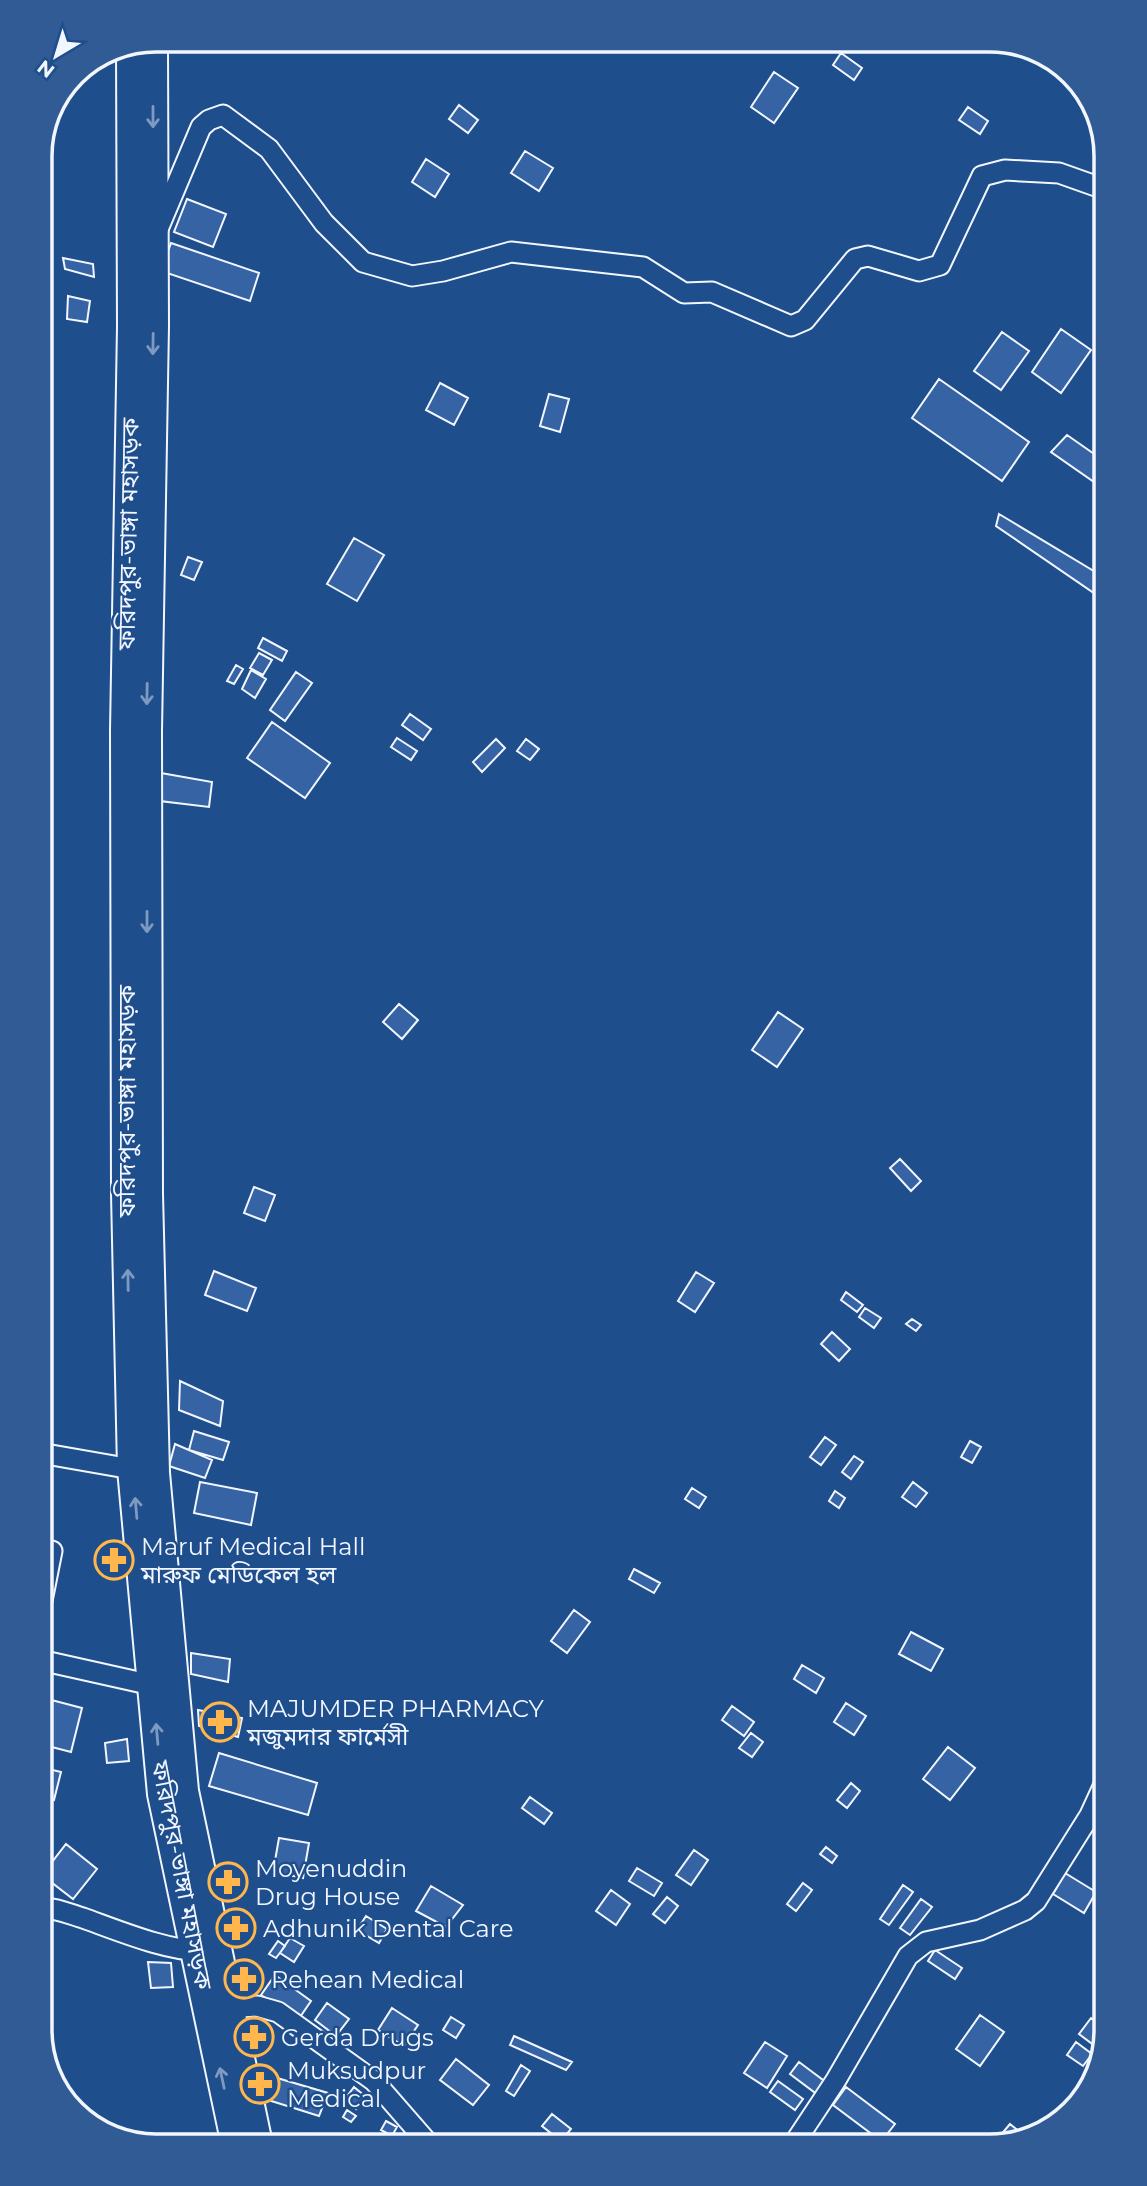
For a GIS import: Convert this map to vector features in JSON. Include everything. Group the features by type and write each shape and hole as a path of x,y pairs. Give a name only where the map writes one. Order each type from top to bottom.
{"highway":[{"name":"ফরিদপুর-ভাঙ্গা মহাসড়ক","path":"153,53 143,239 125,758 126,1194 144,1471 163,1684 162,1794 206,1949 229,2008 256,2133"},
{"name":"ফরিদপুর-ভাঙ্গা মহাসড়ক","path":"131,56 143,239"},
{"name":"ফরিদপুর-ভাঙ্গা মহাসড়ক","path":"206,1949 234,2133"}],"street":[{"path":"143,239 201,127 209,120 223,115 269,149 324,223 363,262 412,276 443,271 511,252 643,267 684,293 712,292 791,326 805,320 855,259 868,256 919,271 940,265 982,176 1005,170 1059,173 1095,186"},
{"path":"52,1455 144,1471"},
{"path":"52,1662 163,1684"},
{"path":"800,2134 836,2080 908,1955 926,1942 981,1930 1025,1910 1036,1901 1095,1804"},
{"path":"52,1910 66,1912 157,1943 206,1949"},
{"path":"229,2008 257,2007 278,2012 374,2081 420,2133"}],"building":[{"path":"841,53 862,68 854,80 833,65"},
{"path":"774,72 798,88 774,123 751,107"},
{"path":"459,105 478,120 468,133 449,119"},
{"path":"968,107 988,121 980,134 959,120"},
{"path":"525,151 553,168 539,191 511,173"},
{"path":"426,159 449,174 435,197 412,182"},
{"path":"187,199 226,214 213,247 174,232"},
{"path":"171,243 259,273 250,301 161,271"},
{"path":"63,258 93,264 94,277 65,269"},
{"path":"68,296 90,301 87,322 67,319"},
{"path":"1061,329 1091,350 1061,393 1032,372"},
{"path":"1002,332 1029,351 1001,390 974,371"},
{"path":"939,379 1029,442 1002,481 912,418"},
{"path":"440,383 468,398 454,425 426,410"},
{"path":"549,394 569,399 560,432 540,426"},
{"path":"1067,435 1095,455 1095,483 1051,452"},
{"path":"999,514 1095,572 1095,594 996,526"},
{"path":"354,538 384,555 357,601 327,584"},
{"path":"188,557 202,562 194,580 181,575"},
{"path":"263,638 287,651 282,661 258,648"},
{"path":"259,653 272,660 263,675 250,668"},
{"path":"236,665 243,669 234,684 227,681"},
{"path":"251,670 266,679 255,698 242,689"},
{"path":"296,672 312,683 285,721 270,710"},
{"path":"410,714 431,729 423,740 402,725"},
{"path":"272,722 330,763 305,798 247,758"},
{"path":"397,738 417,751 411,760 391,747"},
{"path":"496,739 505,748 482,772 473,762"},
{"path":"526,739 539,749 530,760 517,751"},
{"path":"161,773 212,782 209,807 160,801"},
{"path":"399,1004 418,1020 402,1039 383,1022"},
{"path":"778,1012 803,1029 777,1067 752,1050"},
{"path":"900,1159 921,1181 911,1191 890,1168"},
{"path":"254,1187 275,1195 265,1221 244,1213"},
{"path":"214,1271 256,1288 247,1311 205,1295"},
{"path":"696,1272 714,1283 695,1312 678,1301"},
{"path":"846,1292 863,1305 857,1312 841,1300"},
{"path":"865,1308 881,1318 874,1328 859,1317"},
{"path":"912,1319 921,1325 916,1331 906,1324"},
{"path":"832,1332 850,1349 839,1361 821,1344"},
{"path":"180,1381 223,1401 220,1426 179,1410"},
{"path":"194,1431 229,1442 223,1460 189,1450"},
{"path":"825,1437 836,1445 821,1465 810,1457"},
{"path":"970,1441 981,1447 972,1463 961,1457"},
{"path":"175,1444 212,1460 205,1478 169,1466"},
{"path":"854,1456 863,1462 851,1479 842,1472"},
{"path":"200,1482 257,1493 251,1525 194,1513"},
{"path":"913,1482 927,1493 916,1507 902,1497"},
{"path":"692,1488 706,1497 699,1508 685,1499"},
{"path":"835,1491 845,1498 839,1508 829,1501"},
{"name":"Maruf Medical Hall মারুফ মেডিকেল হল","path":"125,1549 126,1570 103,1572 103,1551"},
{"path":"634,1569 660,1583 654,1593 629,1579"},
{"path":"574,1610 590,1622 567,1653 551,1641"},
{"path":"911,1632 943,1649 931,1671 899,1654"},
{"path":"191,1653 230,1659 228,1682 191,1674"},
{"path":"802,1665 824,1678 816,1693 794,1679"},
{"path":"52,1700 82,1708 71,1752 52,1747"},
{"path":"846,1703 866,1716 854,1735 834,1722"},
{"path":"732,1706 754,1722 744,1736 722,1720"},
{"name":"MAJUMDER PHARMACY মজুমদার ফার্মেসী","path":"198,1710 242,1718 238,1737 199,1726"},
{"path":"751,1733 763,1742 752,1757 739,1748"},
{"path":"127,1739 129,1761 107,1763 105,1743"},
{"path":"948,1747 975,1768 950,1800 923,1779"},
{"path":"219,1753 317,1783 308,1815 209,1786"},
{"path":"52,1770 61,1772 52,1799"},
{"path":"851,1783 860,1791 847,1808 837,1800"},
{"path":"530,1797 552,1813 544,1824 522,1808"},
{"path":"279,1838 309,1843 303,1878 273,1872"},
{"path":"66,1844 97,1869 73,1899 52,1883 52,1862"},
{"path":"826,1847 837,1856 832,1863 820,1854"},
{"path":"694,1850 708,1860 691,1885 676,1875"},
{"path":"637,1868 662,1883 654,1896 629,1881"},
{"path":"1065,1873 1095,1891 1084,1913 1053,1894"},
{"path":"803,1883 812,1890 796,1911 787,1904"},
{"path":"903,1885 913,1892 889,1925 880,1919"},
{"path":"431,1886 463,1905 446,1927 416,1911"},
{"path":"611,1890 630,1904 616,1925 596,1911"},
{"path":"667,1897 678,1906 665,1923 653,1914"},
{"path":"921,1899 932,1907 910,1935 900,1928"},
{"path":"366,1916 387,1929 379,1943 357,1930"},
{"path":"290,1938 304,1946 294,1962 280,1953"},
{"path":"278,1941 285,1946 276,1958 269,1954"},
{"path":"935,1950 962,1968 955,1979 928,1961"},
{"path":"148,1962 171,1963 173,1987 151,1988"},
{"path":"275,1975 311,2001 298,2020 261,1995"},
{"path":"327,2003 349,2019 336,2036 315,2020"},
{"path":"392,2008 418,2025 404,2046 378,2030"},
{"path":"980,2015 1004,2032 980,2066 956,2049"},
{"path":"451,2017 464,2025 456,2038 443,2030"},
{"path":"1091,2018 1095,2021 1094,2045 1079,2034"},
{"path":"514,2036 572,2062 566,2070 510,2045"},
{"path":"765,2042 787,2056 767,2088 744,2073"},
{"path":"1076,2042 1091,2054 1083,2066 1067,2055"},
{"path":"456,2059 489,2085 473,2105 440,2080"},
{"path":"799,2062 827,2083 818,2095 790,2074"},
{"path":"521,2065 530,2071 514,2096 506,2091"},
{"path":"267,2075 328,2093 319,2116 265,2099"},
{"path":"778,2081 803,2099 795,2110 770,2092"},
{"path":"354,2087 366,2097 356,2109 345,2099"},
{"path":"846,2087 895,2124 887,2134 871,2134 833,2105"},
{"path":"347,2110 356,2116 351,2122 343,2117"},
{"path":"552,2114 571,2129 567,2133 551,2133 542,2126"},
{"path":"386,2121 397,2127 394,2133 381,2130"},
{"path":"1010,2124 1017,2129 1011,2131 1003,2132"}],"place":[{"name":"Maruf Medical Hall মারুফ মেডিকেল হল","path":"114,1560"},
{"name":"MAJUMDER PHARMACY মজুমদার ফার্মেসী","path":"220,1722"},
{"name":"Moyenuddin Drug House","path":"228,1882"},
{"name":"Adhunik Dental Care","path":"236,1928"},
{"name":"Rehean Medical","path":"244,1979"},
{"name":"Gerda Drugs","path":"254,2037"},
{"name":"Muksudpur Medical","path":"260,2084"}]}
